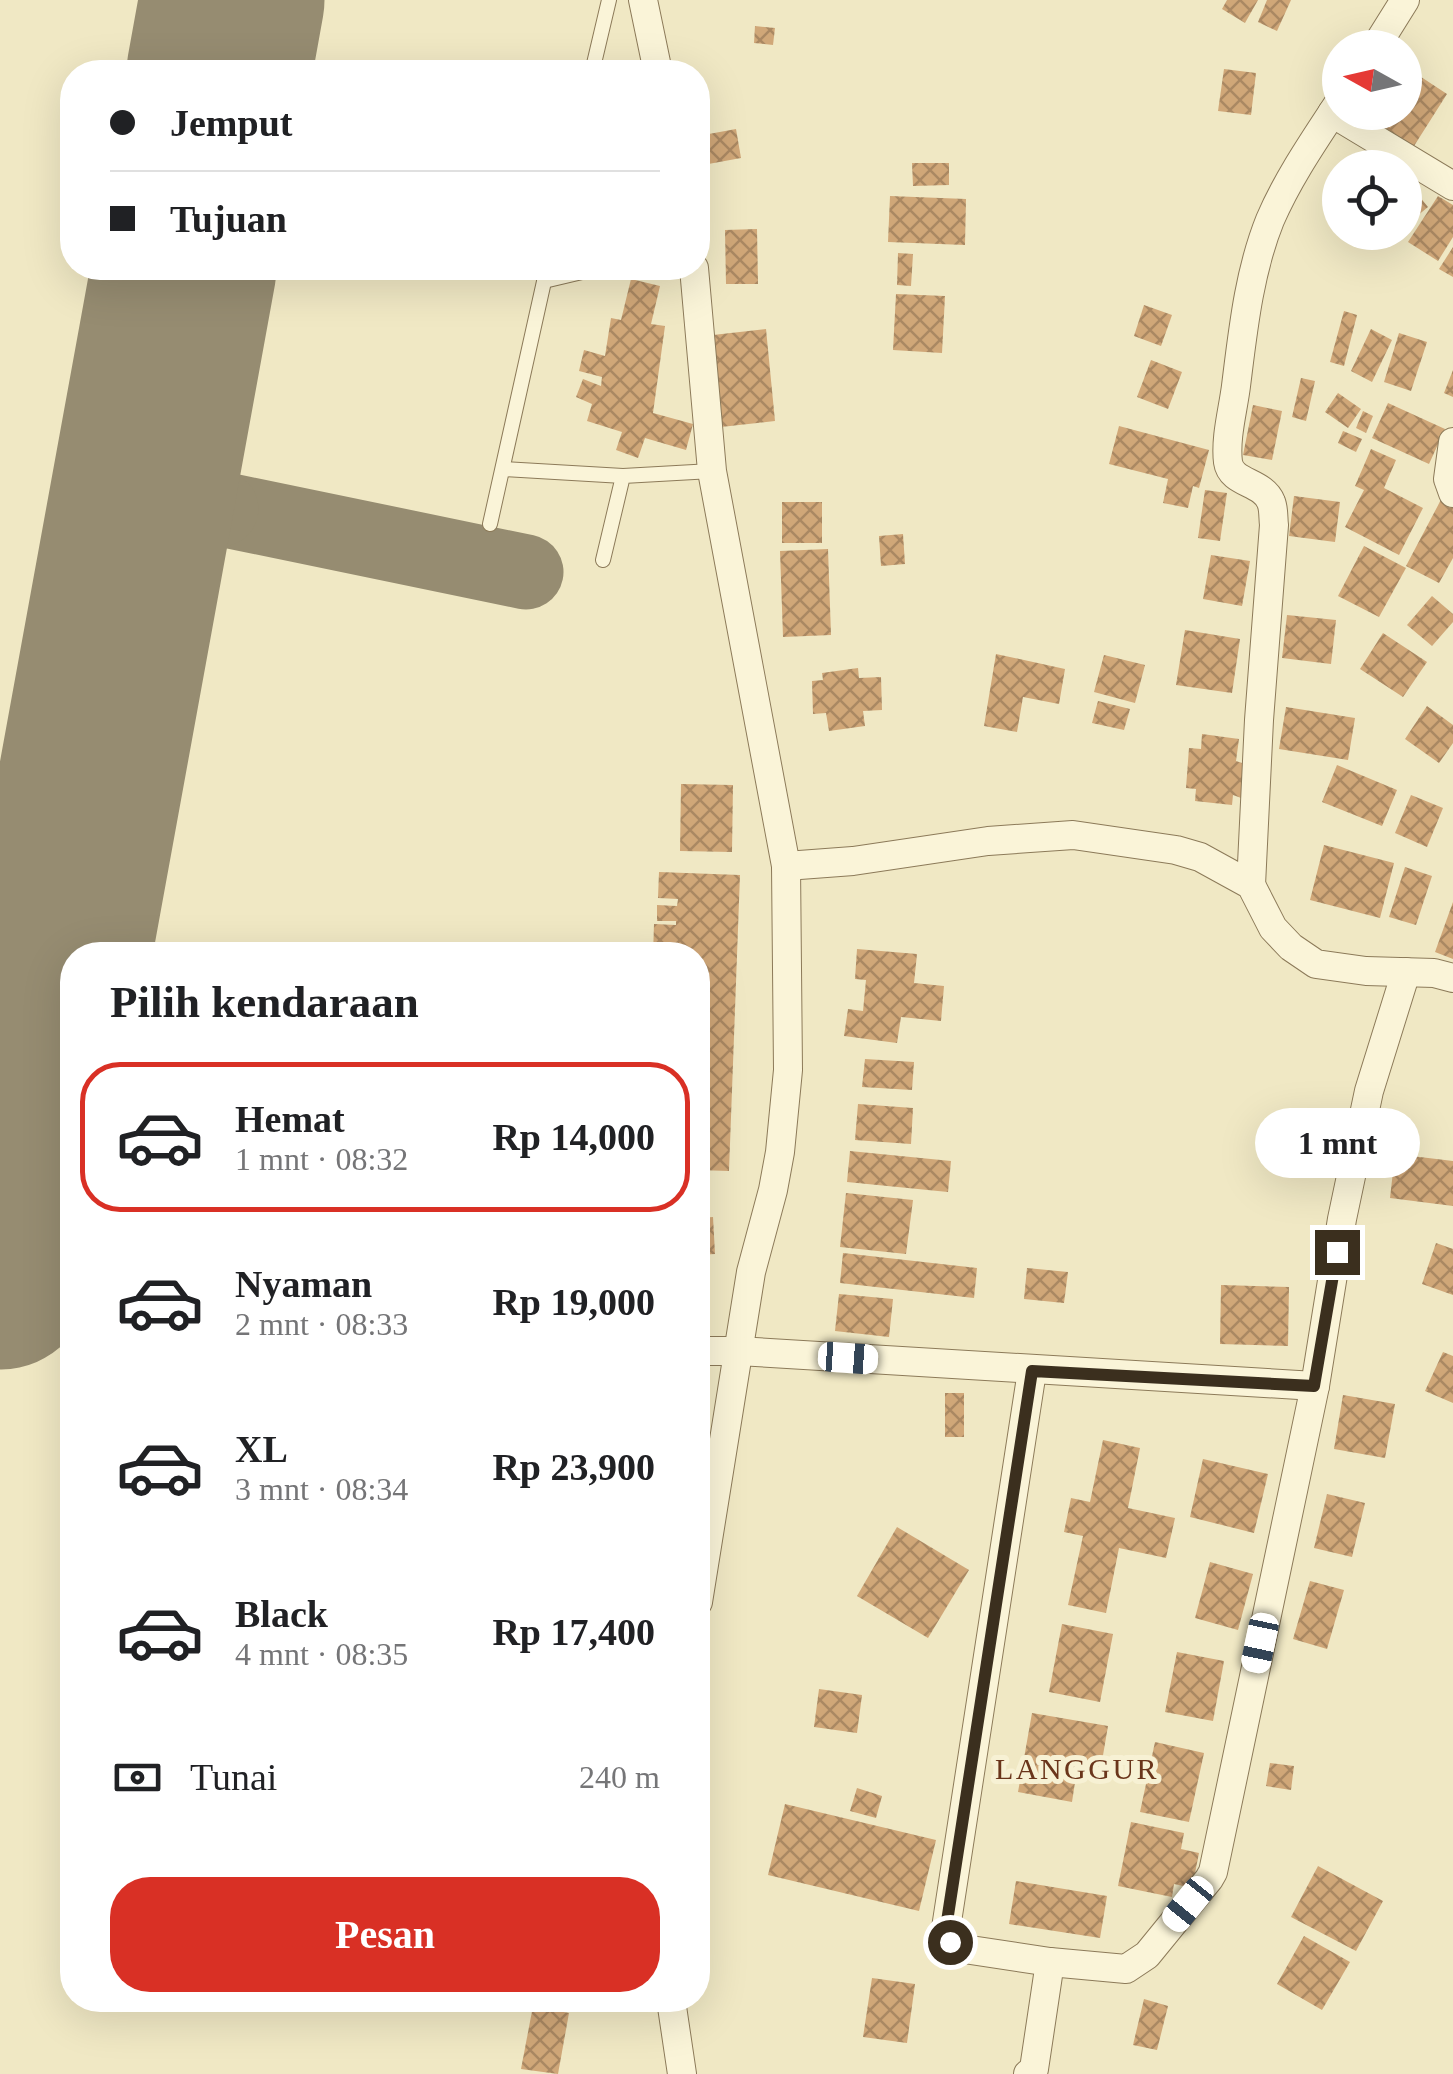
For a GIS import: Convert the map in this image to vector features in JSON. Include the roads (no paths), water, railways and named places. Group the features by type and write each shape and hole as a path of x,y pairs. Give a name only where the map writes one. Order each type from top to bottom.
{"street":[{"path":"643,0 656,60"},
{"path":"1386,30 1405,0"},
{"path":"1322,128 1270,220 1253,274 1230,439 1229,467 1233,474 1268,497 1274,525 1251,884 1273,928 1316,964 1366,972 1434,973 1453,978"},
{"path":"1371,130 1453,186"},
{"path":"695,280 712,470 786,866 786,1114 773,1190 750,1272 710,1527"},
{"path":"1453,442 1448,479 1453,493"},
{"path":"786,866 853,862 988,841 1073,835 1176,850 1200,857 1251,884"},
{"path":"1032,1371 947,1936 956,1946 1050,1962 1126,1968 1147,1956 1213,1872 1314,1386 1342,1219 1369,1091 1406,972"},
{"path":"710,1350 1314,1386"},
{"path":"1032,2072 1050,1962"},
{"path":"673,2012 682,2074"}],"lane":[{"path":"595,60 609,0"},
{"path":"490,524 545,280"},
{"path":"503,469 623,476 712,470"},
{"path":"604,560 623,476"}],"district":[{"name":"LANGGUR","path":"1077,1769"}]}
